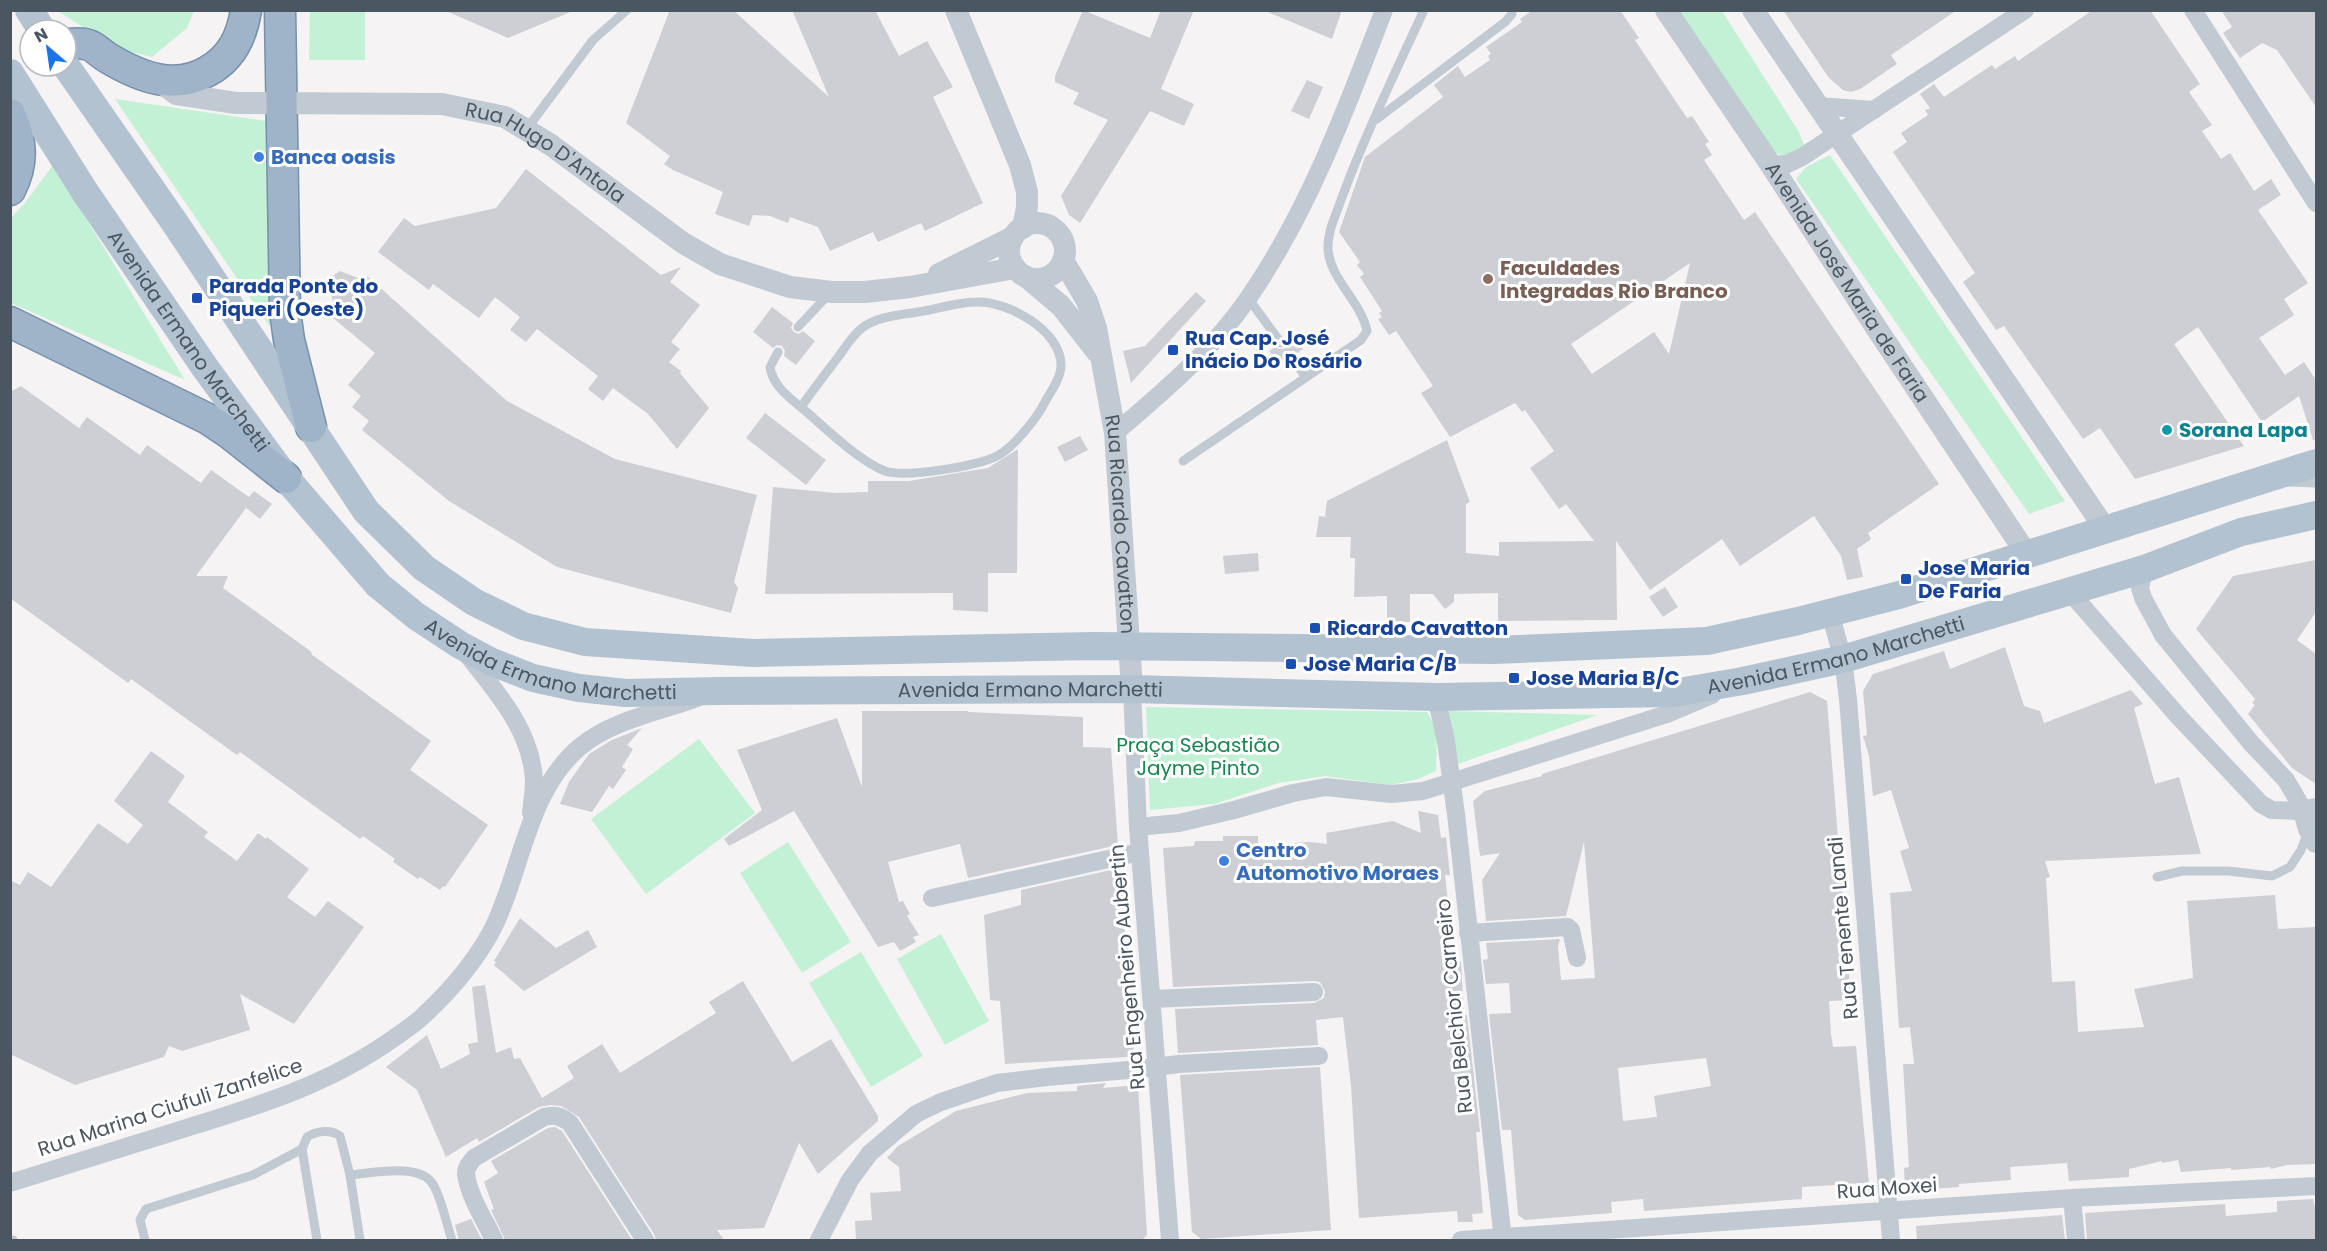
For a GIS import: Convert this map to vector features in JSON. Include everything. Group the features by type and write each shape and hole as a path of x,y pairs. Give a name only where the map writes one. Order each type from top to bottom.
{"highway":[{"path":"78,44 87,44 108,59 161,82 179,82 196,78 217,66 230,54 243,31 246,10"},
{"path":"280,10 285,311 289,340 311,427"},
{"path":"10,114 19,134 20,164 10,190"},
{"path":"10,322 208,419 286,478"}],"main road":[{"name":"Avenida Ermano Marchetti","path":"10,73 98,212 206,369 286,478 378,585 416,616 460,645 492,662 533,678 579,688 626,693 1132,689 1436,697 1673,693 1743,681 1843,659 2144,569 2241,532 2305,512"},
{"name":"Avenida Ermano Marchetti","path":"74,78 177,226 366,511 424,567 474,602 523,626 585,642 753,653 1129,645 1494,650 1707,641 1910,592 2316,463"}],"street":[{"path":"956,10 1020,165 1027,200 1009,253 1022,273 1046,278 1053,274 1063,260 1063,241 1058,233 1041,224 1032,224 1018,232"},
{"path":"1115,433 1161,393 1209,345 1248,298 1300,211 1343,117 1384,10"},
{"name":"Avenida José Maria de Faria","path":"1666,10 1771,165 2028,556"},
{"path":"1753,10 2106,530"},
{"path":"1771,165 1787,164 1802,158 2025,10"},
{"path":"2193,10 2316,203"},
{"name":"Rua Hugo D'Antola","path":"161,82 176,94 236,103 442,104 505,117 551,145 683,243 720,264 790,287 832,292 865,292 1022,273"},
{"path":"1817,106 1874,110"},
{"name":"Rua Hugo D'Antola","path":"910,287 1018,232"},
{"name":"Rua Ricardo Cavatton","path":"1063,260 1087,301 1096,328 1115,433 1132,689"},
{"name":"Rua Ricardo Cavatton","path":"1022,273 1061,306 1081,329 1103,361"},
{"path":"2144,569 2140,588 2163,635 2251,743 2286,780 2312,823"},
{"path":"2068,591 2178,716 2261,804 2312,823"},
{"name":"Rua Tenente Landi","path":"1830,613 1843,659 1891,1240"},
{"name":"Rua Marina Ciufuli Zanfelice","path":"460,645 511,710 521,732 534,780 531,821"},
{"path":"1138,827 1179,823 1234,810 1293,792 1326,787 1391,794 1423,791 1667,714 1743,681"},
{"name":"Rua Engenheiro Aubertin","path":"1132,689 1138,827 1170,1240"},
{"name":"Rua Marina Ciufuli Zanfelice","path":"10,1183 280,1098 339,1073 383,1046 422,1018 464,973 491,931 531,821 556,774 568,758 593,738 616,725 717,691"},
{"name":"Rua Belchior Carneiro","path":"1436,697 1452,783 1502,1239"},
{"path":"932,898 1140,852"},
{"path":"1468,933 1568,927 1572,930 1577,958"},
{"path":"1152,999 1314,992"},
{"path":"819,1240 850,1180 870,1153 916,1114 941,1102 997,1083 1179,1064 1319,1056"},
{"path":"494,1240 473,1196 466,1174 467,1166 474,1158 553,1114 561,1116 570,1123 645,1240"},
{"name":"Rua Moxei","path":"1461,1240 1502,1239 2072,1198 2316,1186"},
{"path":"2072,1198 2076,1240"}],"lane":[{"path":"526,130 593,40 627,10"},
{"path":"1184,461 1361,340 1367,331 1365,320 1334,271 1328,249 1331,228 1374,120 1424,10"},
{"path":"1374,120 1505,22 1512,14 1512,10"},
{"path":"798,327 832,292"},
{"path":"1248,298 1281,343"},
{"path":"778,351 770,367 772,378 801,407 833,435 871,463 885,471 900,474 978,463 998,455 1014,442 1042,408 1057,381 1061,366 1058,354 1047,334 1036,324 1002,305 976,302 878,319 862,328 801,407"},
{"path":"1291,357 1306,377"},
{"path":"2265,479 2299,484 2316,483"},
{"path":"2157,876 2182,871 2228,871 2272,876 2290,867 2301,850 2312,823"},
{"path":"317,1240 302,1149 303,1142 312,1134 325,1132 336,1133 340,1136 350,1175 360,1240"},
{"path":"145,1240 140,1220 146,1209 254,1175 302,1149"},
{"path":"350,1175 417,1172 427,1176 434,1185 452,1240"}],"green space":[{"path":"58,11 194,11 187,28 152,57 115,48 78,24 78,18 69,18"},
{"path":"310,11 365,11 365,60 309,60"},
{"path":"1675,11 1722,11 1799,132 1805,147 1785,156 1769,151"},
{"path":"115,99 266,121 270,327"},
{"path":"1830,155 2065,501 2029,514 1796,179 1806,167"},
{"path":"53,165 185,380 11,303 11,218"},
{"name":"Praça Sebastião Jayme Pinto","path":"1146,707 1427,712 1437,730 1436,771 1418,779 1390,785 1325,776 1278,783 1215,804 1150,810"},
{"path":"1448,711 1597,715 1458,764"},
{"path":"699,739 755,813 646,894 591,819"},
{"path":"788,842 851,942 802,973 740,873"},
{"path":"941,934 989,1021 945,1045 897,959"},
{"path":"861,952 923,1056 871,1087 809,983"}],"building":[{"path":"444,10 573,10 573,11 508,38"},
{"path":"670,10 733,10 829,97 792,10 875,10 899,56 927,41 953,87 933,97 983,203 925,231 921,223 878,242 873,232 830,251 818,227 790,217 788,223 770,216 753,215 749,226 715,214 723,192 664,164 670,156 626,123"},
{"path":"1083,10 1150,38 1161,10 1194,10 1161,89 1194,104 1184,126 1150,111 1080,223 1069,215 1061,196 1108,120 1073,104 1079,93 1055,82 1055,76"},
{"path":"1263,10 1342,10 1332,39"},
{"path":"1533,10 1620,10 1639,38 1635,40 1687,118 1692,116 1709,142 1705,144 1712,155 1704,160 1744,220 1755,212 1939,484 1868,533 1871,539 1857,549 1863,577 1847,580 1841,556 1814,516 1740,566 1722,539 1650,590 1616,541 1617,620 1498,621 1498,593 1454,594 1454,602 1445,609 1433,594 1410,594 1410,622 1387,622 1387,596 1354,597 1355,558 1350,558 1351,537 1316,537 1319,516 1325,517 1327,501 1447,440 1470,502 1466,504 1466,553 1499,556 1499,542 1594,541 1566,504 1559,509 1530,468 1554,451 1525,410 1522,412 1515,403 1450,437 1421,393 1433,386 1396,331 1389,335 1378,319 1382,317 1379,313 1382,311 1360,277 1364,274 1357,265 1360,262 1339,232 1365,157 1443,97 1434,85 1458,66 1465,77 1490,60 1488,56 1491,54 1486,47 1522,22 1520,19","holes":["1690,263 1669,354 1654,332 1592,374 1571,344"]},
{"path":"1783,10 1957,10 1891,55 1897,64 1860,89 1851,92 1843,90 1829,78"},
{"path":"2093,10 2150,10 2200,84 2189,92 2212,125 2202,131 2221,159 2230,153 2254,191 2271,179 2281,195 2258,210 2308,283 2284,299 2294,315 2259,338 2285,375 2304,362 2316,380 2316,440 2313,440 2299,396 2262,422 2198,327 2174,344 2244,446 2135,479 2100,428 2083,439 2004,326 1996,330 1963,282 1975,273 1893,152 1907,142 1901,133 1928,115 1925,110 1930,108 1920,94 1934,84 1944,97 1992,65 1995,69 2015,56 2018,61"},
{"path":"2221,10 2316,10 2316,107 2277,50 2262,43 2240,58 2223,33 2232,27"},
{"path":"1307,80 1323,87 1309,119 1291,111"},
{"path":"526,169 661,275 681,267 670,282 700,305 671,342 680,349 669,362 681,371 680,373 709,408 677,449 648,414 613,388 603,401 588,389 598,376 537,329 526,342 510,330 520,317 495,297 479,318 433,284 429,290 378,252 404,218 415,226 496,208"},
{"path":"340,271 363,280 367,276 507,401 615,459 757,495 734,582 738,588 731,613 557,567 449,501 362,430 369,421 352,407 361,396 348,385 375,353 332,317 335,312 328,279"},
{"path":"1196,292 1206,301 1131,383 1123,351 1145,346"},
{"path":"772,307 793,323 791,328 794,332 799,334 803,331 815,341 796,365 784,356 785,351 782,346 777,345 773,348 753,332"},
{"path":"1293,335 1303,349 1297,353 1287,351 1286,361 1279,366 1269,351 1275,347 1284,349 1287,345 1286,339"},
{"path":"21,386 79,428 87,417 140,455 147,445 201,483 211,470 249,497 254,491 272,504 260,519 246,508 196,576 228,576 223,588 431,741 410,770 488,825 445,887 443,886 440,890 420,877 418,879 393,862 395,859 363,836 360,839 240,752 237,755 131,679 128,683 10,598 10,392"},
{"path":"765,413 826,460 806,485 746,438"},
{"path":"1080,436 1088,450 1065,462 1057,447"},
{"path":"1018,449 1017,573 988,573 988,612 953,610 953,593 765,594 773,487 835,493 868,492 868,481 909,481 988,468"},
{"path":"1258,553 1259,571 1225,574 1223,556"},
{"path":"2316,560 2316,612 2297,640 2316,654 2316,784 2292,768 2248,714 2255,705 2252,703 2255,699 2196,629 2233,576"},
{"path":"1665,587 1678,607 1663,617 1649,597"},
{"path":"2005,647 2024,706 2040,711 2044,723 2131,690 2143,704 2134,708 2155,784 2179,777 2201,854 2045,861 2050,877 2046,878 2052,982 2075,981 2078,1032 2144,1027 2134,989 2193,978 2187,901 2275,895 2278,929 2316,927 2316,1164 2287,1165 2271,1169 2270,1167 2231,1170 2231,1168 2181,1172 2178,1160 2162,1163 2162,1161 2129,1169 2129,1177 2069,1181 2067,1163 2010,1167 2011,1180 1959,1184 1959,1187 1920,1190 1917,1194 1905,1189 1904,1168 1909,1167 1903,1064 1914,1064 1910,1027 1899,1028 1890,893 1912,891 1900,851 1909,848 1891,790 1873,796 1869,756 1863,736 1867,735 1863,691 1873,674 1944,651 1950,669"},
{"path":"1810,692 1827,701 1851,1000 1829,1001 1831,1034 1833,1047 1856,1046 1869,1183 1802,1187 1802,1199 1644,1211 1643,1199 1611,1202 1612,1213 1525,1220 1518,1215 1511,1130 1502,1130 1489,1014 1511,1013 1509,983 1486,984 1483,960 1488,959 1486,943 1560,939 1558,947 1561,980 1595,978 1584,842 1566,916 1486,921 1482,880 1500,853 1480,856 1473,801 1485,791 1542,776 1542,774","holes":["1706,1058 1711,1086 1654,1096 1657,1117 1623,1121 1618,1068"]},
{"path":"862,711 968,711 1083,717 1083,747 1111,748 1118,845 968,878 960,844 888,862 899,902 903,901 910,914 907,916 919,935 913,937 916,942 900,951 894,942 878,947 794,811 729,846 724,839 762,810 737,750 837,718 862,787"},
{"path":"642,728 627,745 633,749 622,767 626,770 613,789 609,786 592,812 560,804 569,782 589,754 612,740"},
{"path":"151,751 185,776 168,802 208,832 204,837 237,861 258,833 266,839 267,837 309,869 287,897 315,917 328,901 364,927 294,1024 240,994 250,1030 182,1051 169,1046 164,1057 75,1085 10,1054 10,880 20,885 28,872 51,887 98,823 128,844 143,825 114,801"},
{"path":"1418,811 1438,815 1441,838 1446,837 1450,875 1445,875 1449,911 1446,911 1449,954 1457,954 1458,962 1461,961 1464,1015 1467,1015 1480,1132 1476,1132 1483,1213 1472,1214 1473,1222 1458,1222 1457,1211 1359,1218 1351,1086 1343,1017 1316,1020 1318,1045 1178,1053 1175,1009 1314,1003 1324,998 1325,991 1320,982 1314,981 1173,987 1163,848 1194,846 1195,841 1223,841 1223,836 1258,836 1258,845 1310,842 1327,844 1326,833 1393,821 1421,833"},
{"path":"1120,868 1134,1048 1127,1057 1005,1064 1000,1001 990,1000 984,915 1021,905 1021,890"},
{"path":"520,918 556,948 588,930 597,947 524,991 494,965 496,962 494,961"},
{"path":"743,981 792,1062 831,1039 878,1116 878,1121 818,1174 799,1143 764,1228 717,1230 724,1240 656,1240 579,1117 561,1106 539,1107 479,1142 477,1138 446,1157 417,1090 386,1067 427,1035 441,1069 470,1054 468,1044 478,1042 472,987 485,985 496,1053 511,1047 514,1059 520,1058 542,1098 574,1078 567,1066 602,1044 620,1073 716,1013 709,1002"},
{"path":"1320,1067 1331,1230 1201,1239 1192,1232 1180,1075"},
{"path":"1106,1083 1103,1088 1138,1085 1147,1235 1142,1240 856,1240 855,1221 872,1220 870,1193 901,1191 899,1167 887,1158 898,1146 956,1111 1027,1093 1077,1091 1077,1086"},
{"path":"555,1127 562,1131 632,1240 505,1240 491,1210 494,1209 484,1182 498,1173 491,1161 548,1128"},
{"path":"2313,1199 2316,1213 2316,1240 2087,1240 2085,1213 2225,1204 2226,1216 2277,1212 2277,1201"},
{"path":"2062,1215 2065,1240 1917,1240 1916,1226"},
{"path":"471,1219 482,1240 459,1240 455,1225"}],"place":[{"name":"Banca oasis","path":"259,157"},
{"name":"Faculdades Integradas Rio Branco","path":"1488,279"},
{"name":"Parada Ponte do Piqueri (Oeste)","path":"197,298"},
{"name":"Rua Cap. José Inácio Do Rosário","path":"1173,350"},
{"name":"Sorana Lapa","path":"2167,430"},
{"name":"Jose Maria De Faria","path":"1906,579"},
{"name":"Ricardo Cavatton","path":"1315,628"},
{"name":"Jose Maria C/B","path":"1291,664"},
{"name":"Jose Maria B/C","path":"1514,678"},
{"name":"Centro Automotivo Moraes","path":"1224,861"}]}
